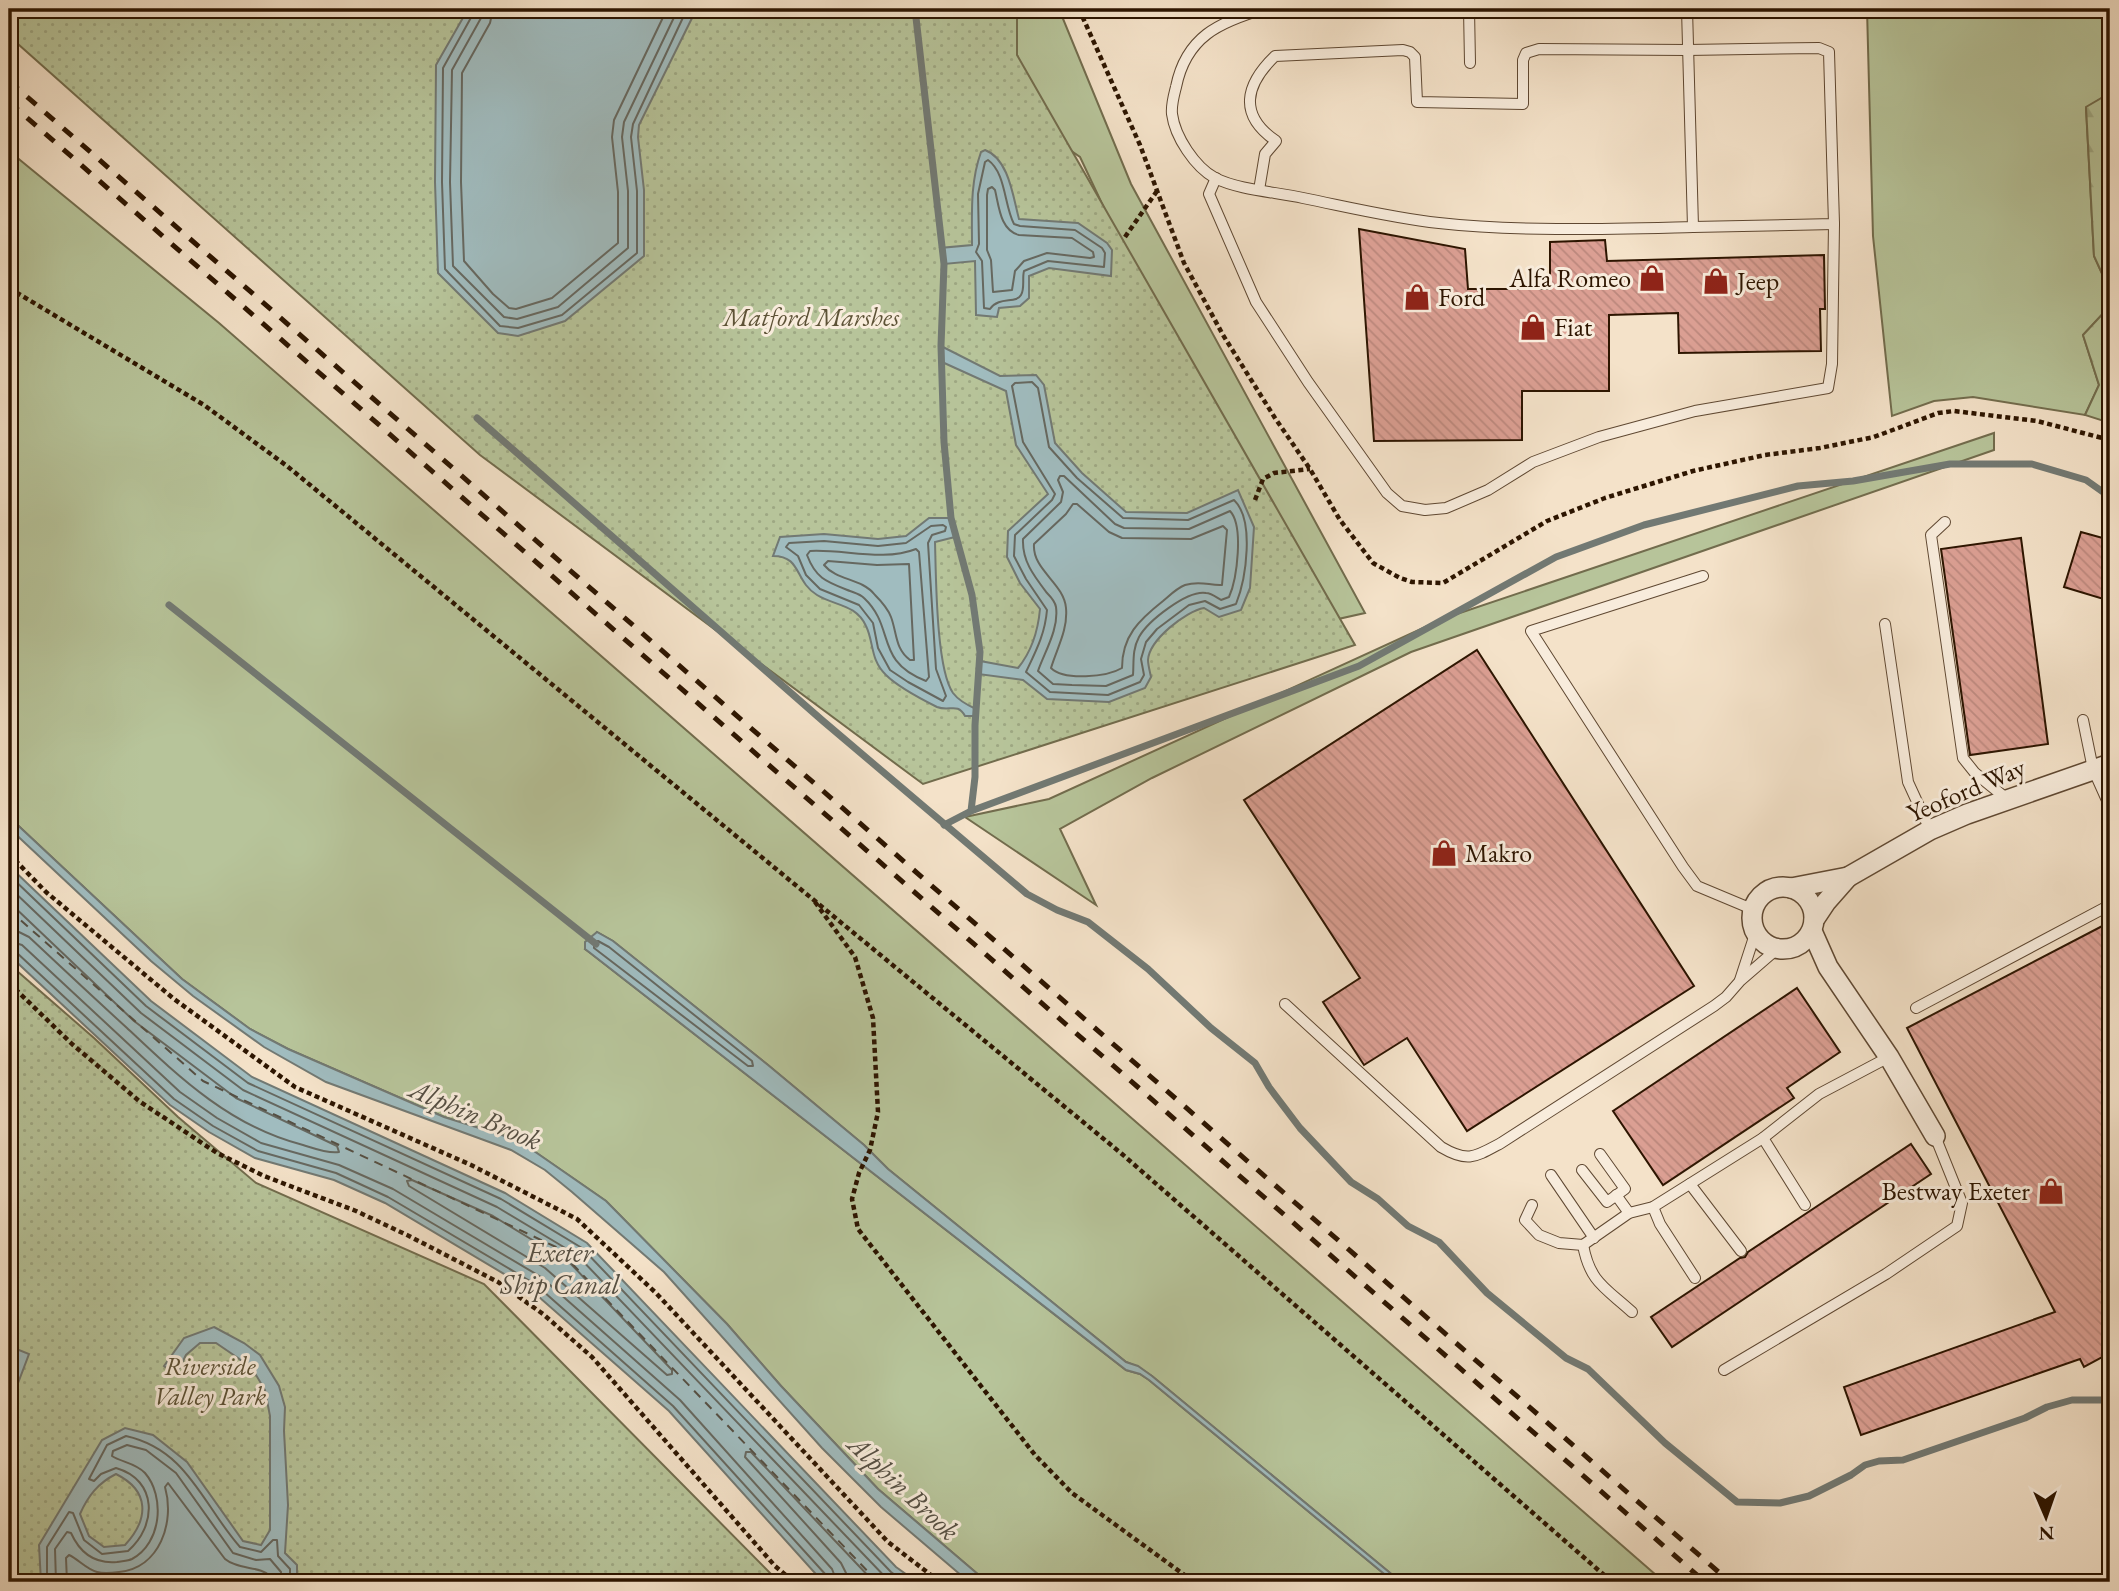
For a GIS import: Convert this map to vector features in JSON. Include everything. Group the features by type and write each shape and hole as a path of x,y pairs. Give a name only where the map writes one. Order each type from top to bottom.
{"street":[{"name":"Yeoford Way","path":"1848,877 1930,830 2007,799 2102,766"},
{"path":"1791,888 1848,877"},
{"path":"1784,949 1800,945 1826,902 1848,877"},
{"path":"1828,967 1811,954 1768,947 1755,934 1752,926 1752,909 1757,901 1772,889 1781,887 1801,892 1808,900 1813,910 1813,926 1828,967 1889,1057 1935,1136"}],"lane":[{"path":"1264,9 1235,18 1201,37 1179,70 1172,114 1178,134 1200,167 1216,178 1259,190 1418,220 1473,226 1625,229 1834,223"},
{"path":"1468,9 1470,63"},
{"path":"1686,9 1693,227"},
{"path":"1216,178 1209,194 1256,302 1308,382 1387,493 1402,506 1425,510 1446,508 1488,490 1533,462 1599,437 1695,411 1828,388 1832,364 1834,223 1829,52 1819,48 1539,49 1526,53 1523,61 1523,103 1417,102 1415,57 1403,50 1275,56 1254,80 1251,100 1252,116 1257,125 1276,141 1265,154 1259,190"},
{"path":"1945,522 1931,535 1963,758 1975,773 2007,799"},
{"path":"1703,576 1531,631 1697,886 1752,909"},
{"path":"1885,624 1908,782 1930,830"},
{"path":"2083,720 2102,766 2110,807"},
{"path":"1916,1008 2110,905"},
{"path":"1740,981 1755,934"},
{"path":"1285,1003 1441,1146 1458,1157 1478,1155 1501,1143 1726,998 1740,981 1784,949"},
{"path":"1532,1205 1525,1220 1539,1235 1559,1243 1583,1245 1629,1213 1653,1207 1763,1138 1819,1094 1889,1057"},
{"path":"1724,1370 1886,1274 1957,1226 1962,1203 1935,1136"},
{"path":"1763,1138 1805,1205"},
{"path":"1582,1170 1607,1202 1625,1189 1600,1154"},
{"path":"1551,1175 1594,1238"},
{"path":"1690,1184 1741,1251"},
{"path":"1616,1195 1629,1213"},
{"path":"1653,1207 1660,1224 1695,1278"},
{"path":"1583,1245 1587,1264 1594,1277 1609,1294 1632,1312"}],"path":[{"path":"1079,9 1117,89 1190,275 1223,335 1340,520 1373,563 1388,573 1412,582 1443,583 1547,521 1605,498 1693,471 1765,455 1874,437 1938,413 1954,411 2037,421 2110,440"},
{"path":"1125,237 1157,190"},
{"path":"9,288 204,405 287,466 1122,1154 1612,1582"},
{"path":"1255,500 1263,479 1274,473 1310,469"},
{"path":"9,853 46,892 174,999 295,1087 471,1165 576,1219 656,1293 887,1542 940,1582"},
{"path":"811,896 855,957 873,1018 878,1112 870,1150 859,1173 852,1199 858,1229 1035,1455 1072,1493 1194,1582"},
{"path":"9,983 72,1044 139,1101 217,1153 264,1176 356,1211 409,1236 498,1282 543,1314 592,1357 775,1566 794,1582"}],"green space":[{"name":"Matford Marshes","path":"9,9 1017,9 1017,55 1355,645 923,784 480,455 9,36"},
{"path":"1017,9 1059,9 1131,184 1365,613 1338,619 1122,246 1080,157 1051,137 1017,55"},
{"path":"1867,9 2110,10 2110,93 2086,108 2094,256 2110,291 2110,306 2083,335 2099,385 2085,415 1973,397 1934,401 1892,416 1873,236"},
{"path":"2110,93 2110,291 2094,256 2086,107"},
{"path":"9,151 219,323 1664,1582 1401,1582 1152,1376 1126,1362 888,1169 864,1145 768,1065 613,941 597,932 585,949 1126,1370 1149,1380 1394,1582 987,1582 878,1489 727,1324 606,1201 531,1149 508,1137 444,1117 288,1049 250,1029 182,979 9,817"},
{"path":"2110,306 2110,423 2085,415 2099,385 2083,335"},
{"path":"1994,433 1994,450 1411,652 1152,778 1060,829 1096,905 965,817 1049,799 1445,618"},
{"name":"Riverside Valley Park","path":"9,964 94,1038 178,1117 256,1183 484,1284 779,1582 9,1582"}],"water":[{"path":"468,9 693,9 694,14 639,125 644,190 644,256 565,321 518,336 498,333 438,273 435,182 436,65"},
{"path":"985,150 1000,161 1005,170 1019,219 1078,223 1107,243 1112,250 1111,276 1049,268 1029,276 1029,298 1020,306 999,308 997,317 976,315 975,261 944,264 940,248 972,245 973,187 977,164 981,152"},
{"path":"941,346 1000,376 1036,375 1044,385 1055,443 1082,473 1126,512 1187,513 1238,490 1254,527 1250,588 1241,610 1219,617 1204,608 1179,620 1161,636 1150,652 1148,660 1151,677 1145,688 1109,702 1047,699 1023,680 978,674 980,661 1018,668 1034,640 1040,609 1020,583 1007,557 1008,531 1048,494 1016,445 1006,391 942,362"},
{"path":"929,518 951,518 955,537 935,542 940,643 947,681 958,698 976,709 976,716 965,716 956,708 937,707 891,680 877,663 866,626 857,613 817,595 804,583 789,560 773,556 780,537 824,534 878,539 906,536"},
{"path":"9,817 182,979 250,1029 288,1049 444,1117 508,1137 531,1149 606,1201 727,1324 878,1489 987,1582 969,1582 881,1507 822,1448 664,1272 545,1170 511,1150 326,1082 264,1047 193,996 151,961 9,828"},
{"name":"Exeter Ship Canal","path":"9,866 151,1001 252,1077 505,1193 587,1243 896,1567 917,1582 823,1582 669,1411 531,1290 385,1203 334,1180 255,1158 209,1132 170,1105 9,955"},
{"path":"597,932 613,941 768,1065 864,1145 888,1169 1126,1362 1138,1366 1152,1376 1401,1582 1394,1582 1149,1380 1126,1370 585,949 585,942"},
{"path":"214,1327 260,1355 279,1386 285,1407 288,1505 285,1553 297,1565 297,1582 41,1582 39,1545 102,1440 125,1428 153,1435 187,1462 243,1541 261,1545 270,1530 270,1416 265,1390 253,1370 216,1343 200,1343 186,1355 176,1375 164,1366 184,1338","holes":["116,1474 127,1481 140,1497 142,1516 125,1545 104,1547 89,1536 80,1514 90,1496 104,1482"]},
{"path":"9,1346 29,1354 9,1407"}],"building":[{"path":"1359,229 1465,249 1468,289 1550,289 1550,242 1605,240 1607,261 1824,255 1825,309 1820,309 1821,351 1679,353 1678,313 1609,315 1609,391 1522,391 1522,440 1374,441"},
{"path":"2081,532 2110,540 2110,601 2064,587"},
{"path":"2021,538 2048,744 1970,755 1941,549"},
{"name":"Makro","path":"1477,650 1694,986 1467,1131 1407,1038 1364,1065 1323,1002 1360,978 1244,800"},
{"name":"Bestway Exeter","path":"2110,922 2110,1353 2084,1367 2080,1359 1861,1435 1844,1387 2055,1312 1907,1028"},
{"path":"1797,988 1840,1052 1787,1088 1794,1098 1663,1185 1613,1111"},
{"path":"1911,1144 1931,1174 1672,1347 1651,1317 1745,1257 1748,1252"}],"waterway":[{"path":"915,9 944,264 941,346 944,442 951,518 972,595 980,652 971,811 944,825"},
{"path":"477,418 823,721 1027,894 1088,922 1148,969 1211,1028 1255,1063 1269,1087 1300,1128 1351,1182 1378,1199 1408,1226 1439,1242 1487,1293 1566,1358 1588,1369 1665,1443 1737,1502 1780,1503 1809,1496 1865,1465 1879,1461 1903,1460 2072,1400 2110,1400"},
{"path":"971,811 1359,666 1556,557 1644,525 1798,486 1853,481 1950,464 2032,464 2086,480 2110,497"},
{"path":"169,605 596,944"}],"ferry route":[{"path":"9,910 203,1081 556,1247 878,1582"}],"railway":[{"path":"9,81 1730,1582"},
{"path":"9,102 1705,1582"}],"place":[{"name":"Alfa Romeo","path":"1652,278"},
{"name":"Jeep","path":"1716,281"},
{"name":"Ford","path":"1417,297"},
{"name":"Fiat","path":"1533,327"},
{"name":"Makro","path":"1444,853"},
{"name":"Bestway Exeter","path":"2051,1191"}],"water label":[{"name":"Alphin Brook","path":"476,1114"},
{"name":"Alphin Brook","path":"904,1487"}]}
